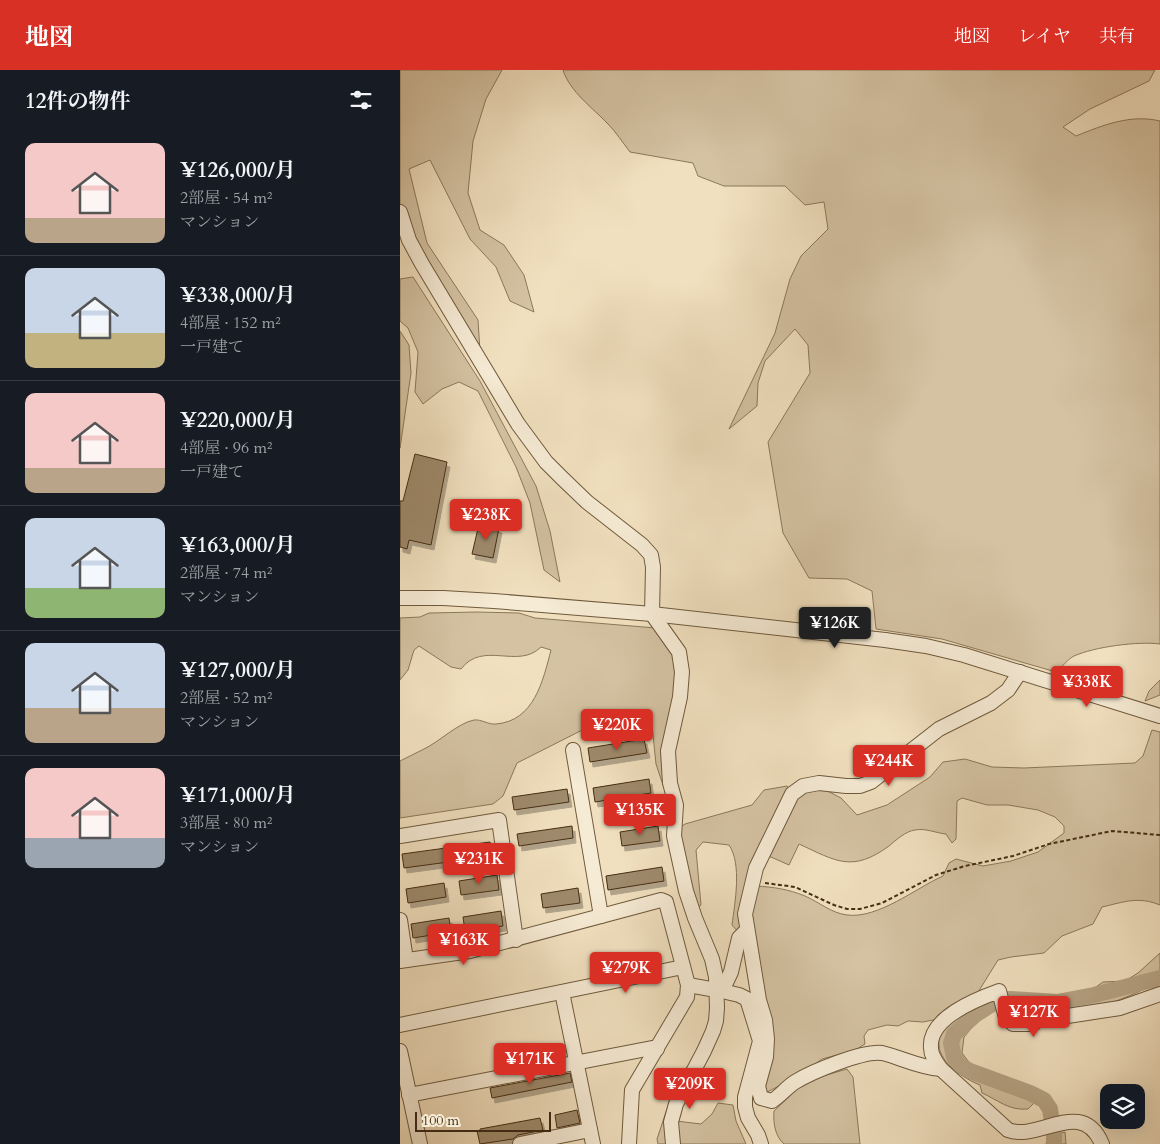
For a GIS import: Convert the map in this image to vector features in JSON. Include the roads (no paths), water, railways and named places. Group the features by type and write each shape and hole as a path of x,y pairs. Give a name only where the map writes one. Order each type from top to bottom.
{"street":[{"path":"400,212 410,240 422,264 532,445 546,462 587,502 642,545 651,555 653,567 652,614 679,652 682,672 680,697 668,751 670,783 676,805 674,836 686,891 712,959 719,990 716,1021 713,1031 676,1104 671,1122 674,1144"},
{"path":"400,598 494,601 652,614 901,642 964,655 1160,716"},
{"path":"941,1069 926,1068 880,1053 861,1055 809,1074 794,1083 772,1101 761,1098 758,1086 766,1057 767,1039 745,914 752,882 763,852 792,794 803,786 819,783 860,786 871,782 939,729 997,699 1008,690 1020,672"},
{"path":"573,750 601,916"},
{"path":"400,836 499,820 516,940"},
{"path":"400,920 403,960 470,951 661,900 666,902 688,985 687,997 632,1090 630,1144"},
{"path":"719,990 731,972 739,938 747,930"},
{"path":"400,1025 684,968"},
{"path":"688,985 719,990 747,999 760,1041 745,1097 745,1108 761,1144"},
{"path":"1102,1144 1092,1128 1080,1122 1069,1122 1022,1132 1008,1130 941,1069 933,1058 930,1046 936,1029 946,1017 978,998 999,991 1006,1018 1013,1024 1033,1024 1038,1019 1047,1017 1061,1017 1120,1008 1160,994"},
{"path":"562,992 593,1144"},
{"path":"409,1095 652,1048 657,1049"},
{"path":"400,1051 420,1144"},
{"path":"520,1144 590,1130"}],"waterway":[{"path":"1054,1144 1050,1109 1044,1100 970,1071 960,1065 954,1057 951,1043 954,1034 975,1015 1000,999 1057,1002 1094,995 1160,978"}]}
